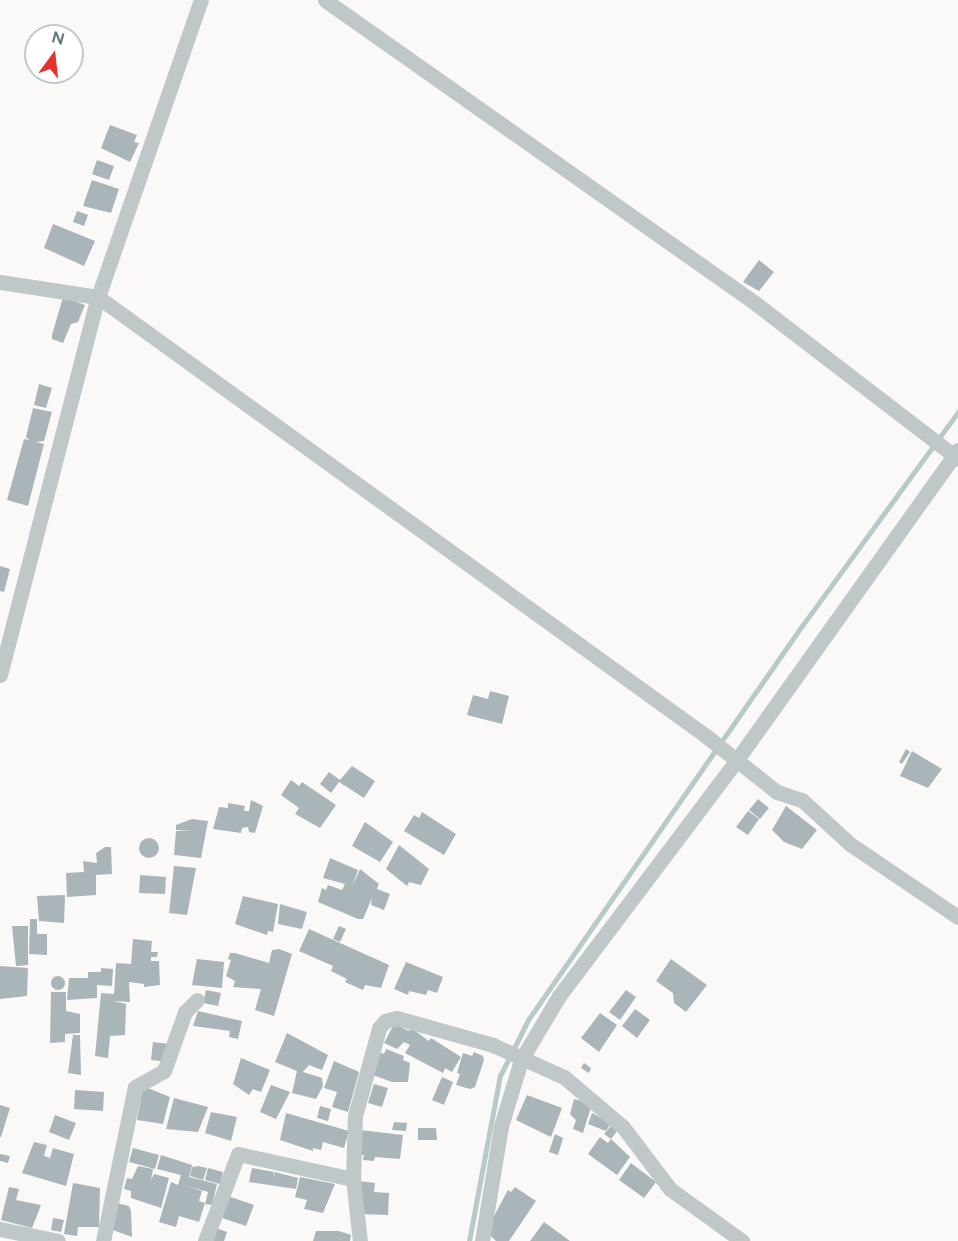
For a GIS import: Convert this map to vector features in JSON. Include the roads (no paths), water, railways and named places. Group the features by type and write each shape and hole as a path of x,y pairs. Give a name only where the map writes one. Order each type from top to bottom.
{"street":[{"path":"0,675 98,297 201,0"},
{"path":"325,0 755,303 954,453 731,757 560,996 519,1059 501,1126 482,1241"},
{"path":"0,282 98,297 706,736 777,792 802,800 850,844 958,917"},
{"path":"103,1241 135,1087 164,1071 185,1012 197,1000"},
{"path":"360,1241 353,1179 355,1116 379,1028 385,1021 398,1018 493,1046 564,1077 608,1111 670,1189 742,1241"},
{"path":"205,1241 238,1154 353,1179"},
{"path":"0,1229 58,1241"}],"waterway":[{"path":"469,1241 500,1076 528,1020 802,626 958,412"}]}
